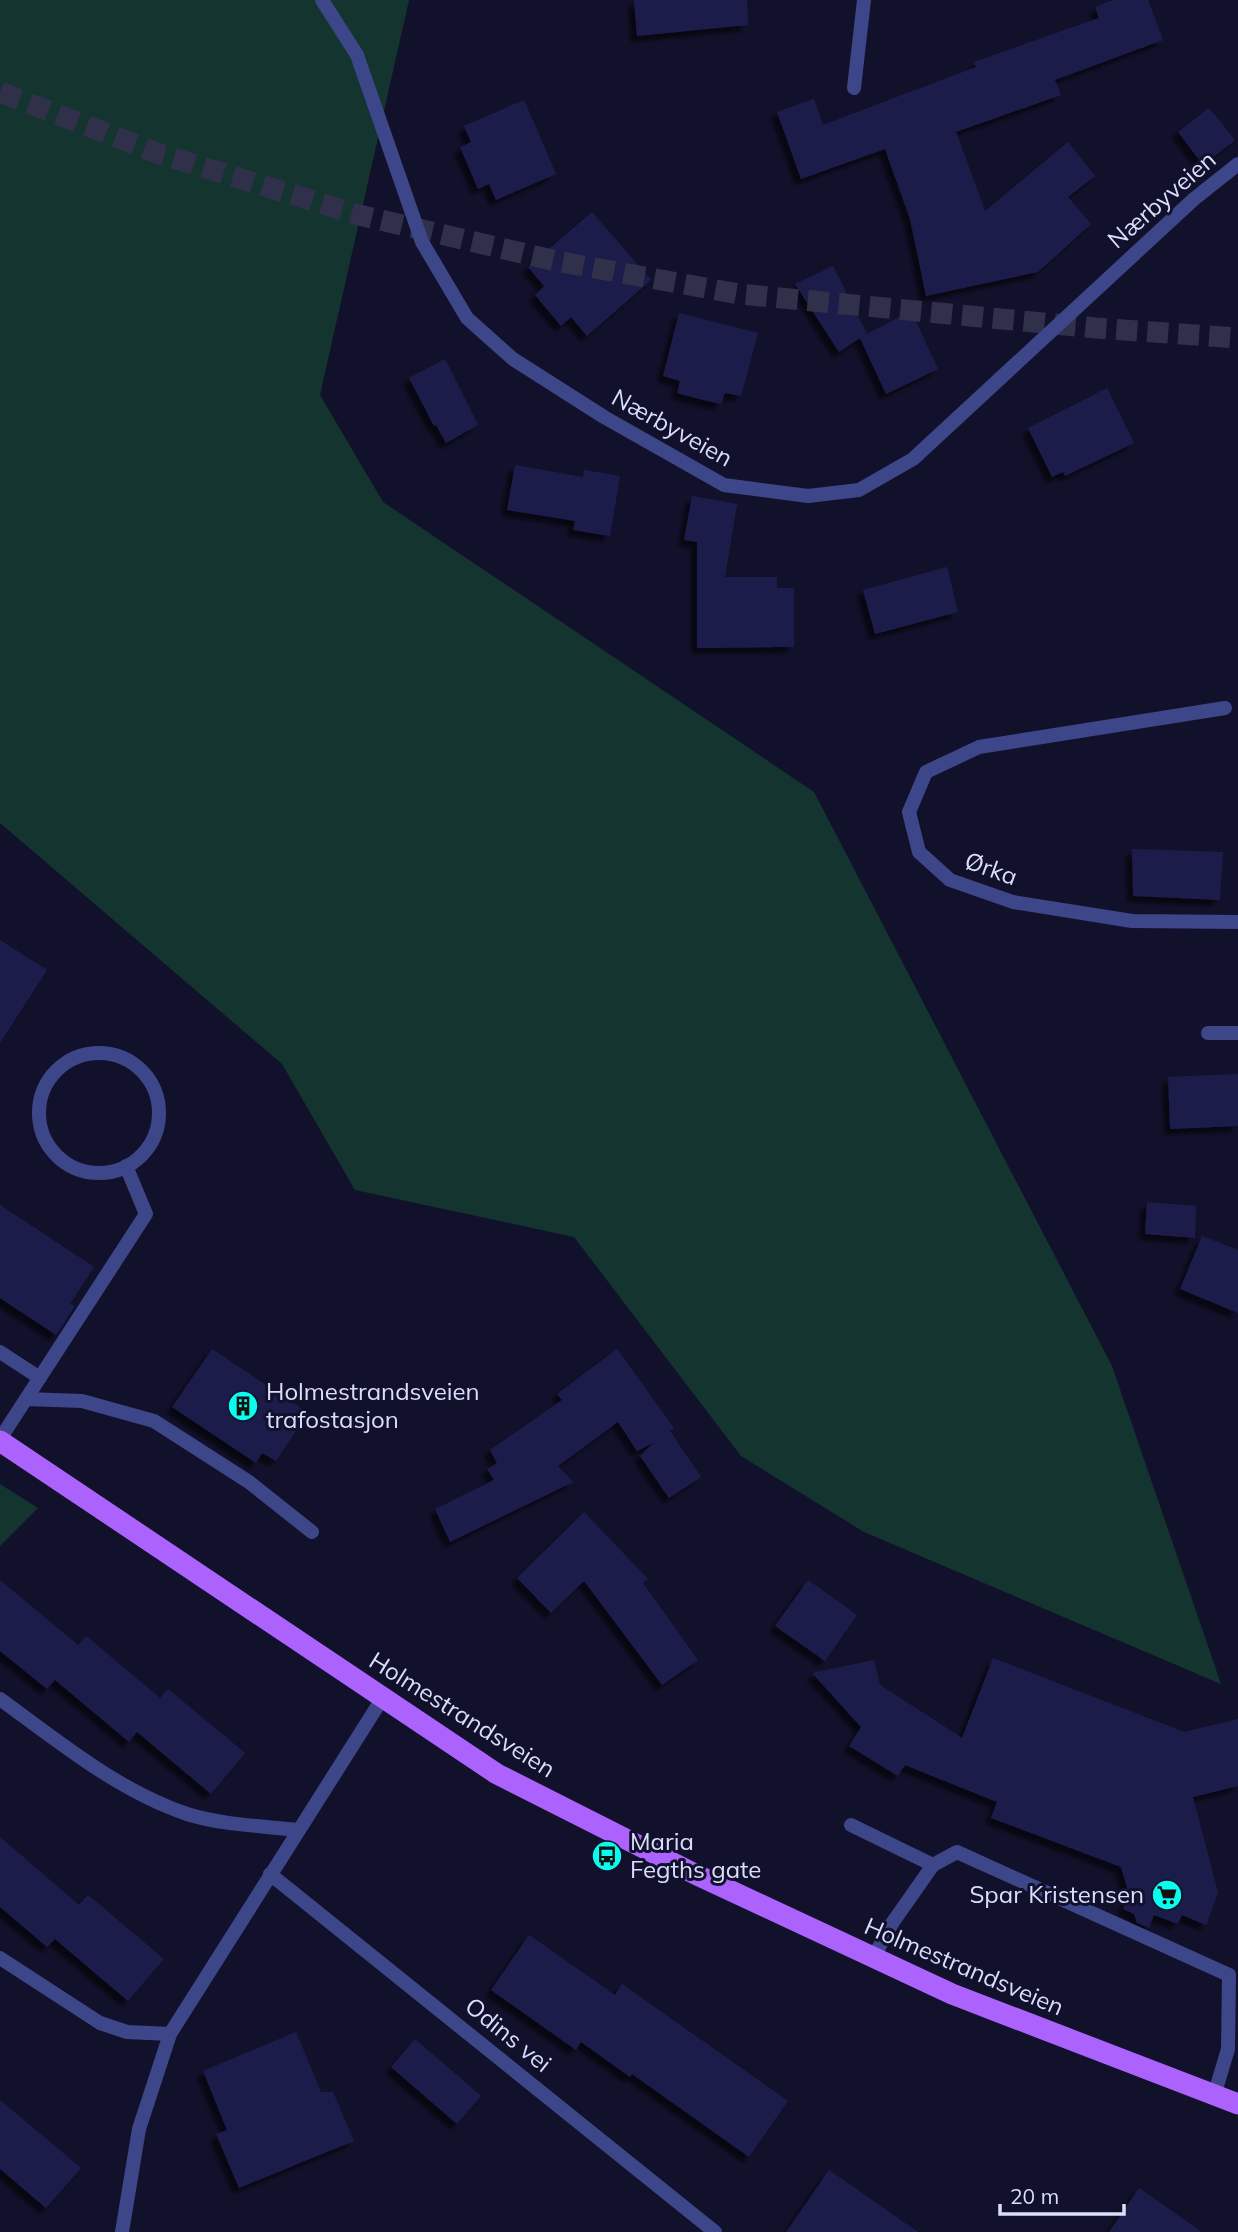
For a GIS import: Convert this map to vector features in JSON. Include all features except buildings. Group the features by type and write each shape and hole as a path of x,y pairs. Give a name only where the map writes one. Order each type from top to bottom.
{"main road":[{"name":"Holmestrandsveien","path":"0,1440 382,1699 497,1773 695,1874 952,1994 1238,2104"}],"street":[{"name":"Nærbyveien","path":"322,0 357,55 422,242 467,318 513,359 604,417 724,485 808,496 859,490 913,459 1194,199 1238,164"},
{"path":"854,88 864,0"},
{"name":"Ørka","path":"1225,708 979,747 926,772 909,812 919,852 950,880 1013,902 1132,921 1238,922"},
{"path":"1208,1033 1238,1033"},
{"path":"97,1053 118,1056 135,1065 149,1080 157,1098 159,1118 153,1138 142,1154 126,1166 107,1172 88,1172 70,1166 54,1153 44,1137 39,1118 40,1099 48,1081 61,1066 78,1057 97,1053"},
{"path":"0,1440 146,1214 126,1166"},
{"path":"0,1352 40,1378"},
{"path":"26,1399 82,1401 154,1421 249,1482 312,1532"},
{"path":"0,1699 92,1765 156,1801 188,1814 216,1820 298,1830"},
{"path":"122,2232 139,2129 170,2034 382,1699"},
{"path":"851,1825 933,1865"},
{"path":"873,1958 893,1922 933,1865 957,1852 1234,1976 1228,2049 1214,2096"},
{"name":"Odins vei","path":"270,1874 715,2232"},
{"path":"0,1958 100,2023 127,2032 170,2034"}],"green space":[{"path":"0,0 409,0 320,395 383,502 814,792 1112,1366 1221,1684 864,1532 741,1456 574,1237 355,1190 282,1064 0,823"},
{"path":"0,1484 38,1508 0,1546"}],"tunnel":[{"path":"0,92 157,153 359,215 556,261 739,294 1096,328 1238,338"}],"place":[{"name":"Holmestrandsveien trafostasjon","path":"243,1406"},
{"name":"Maria Fegths gate","path":"607,1856"},
{"name":"Spar Kristensen","path":"1167,1895"}]}
